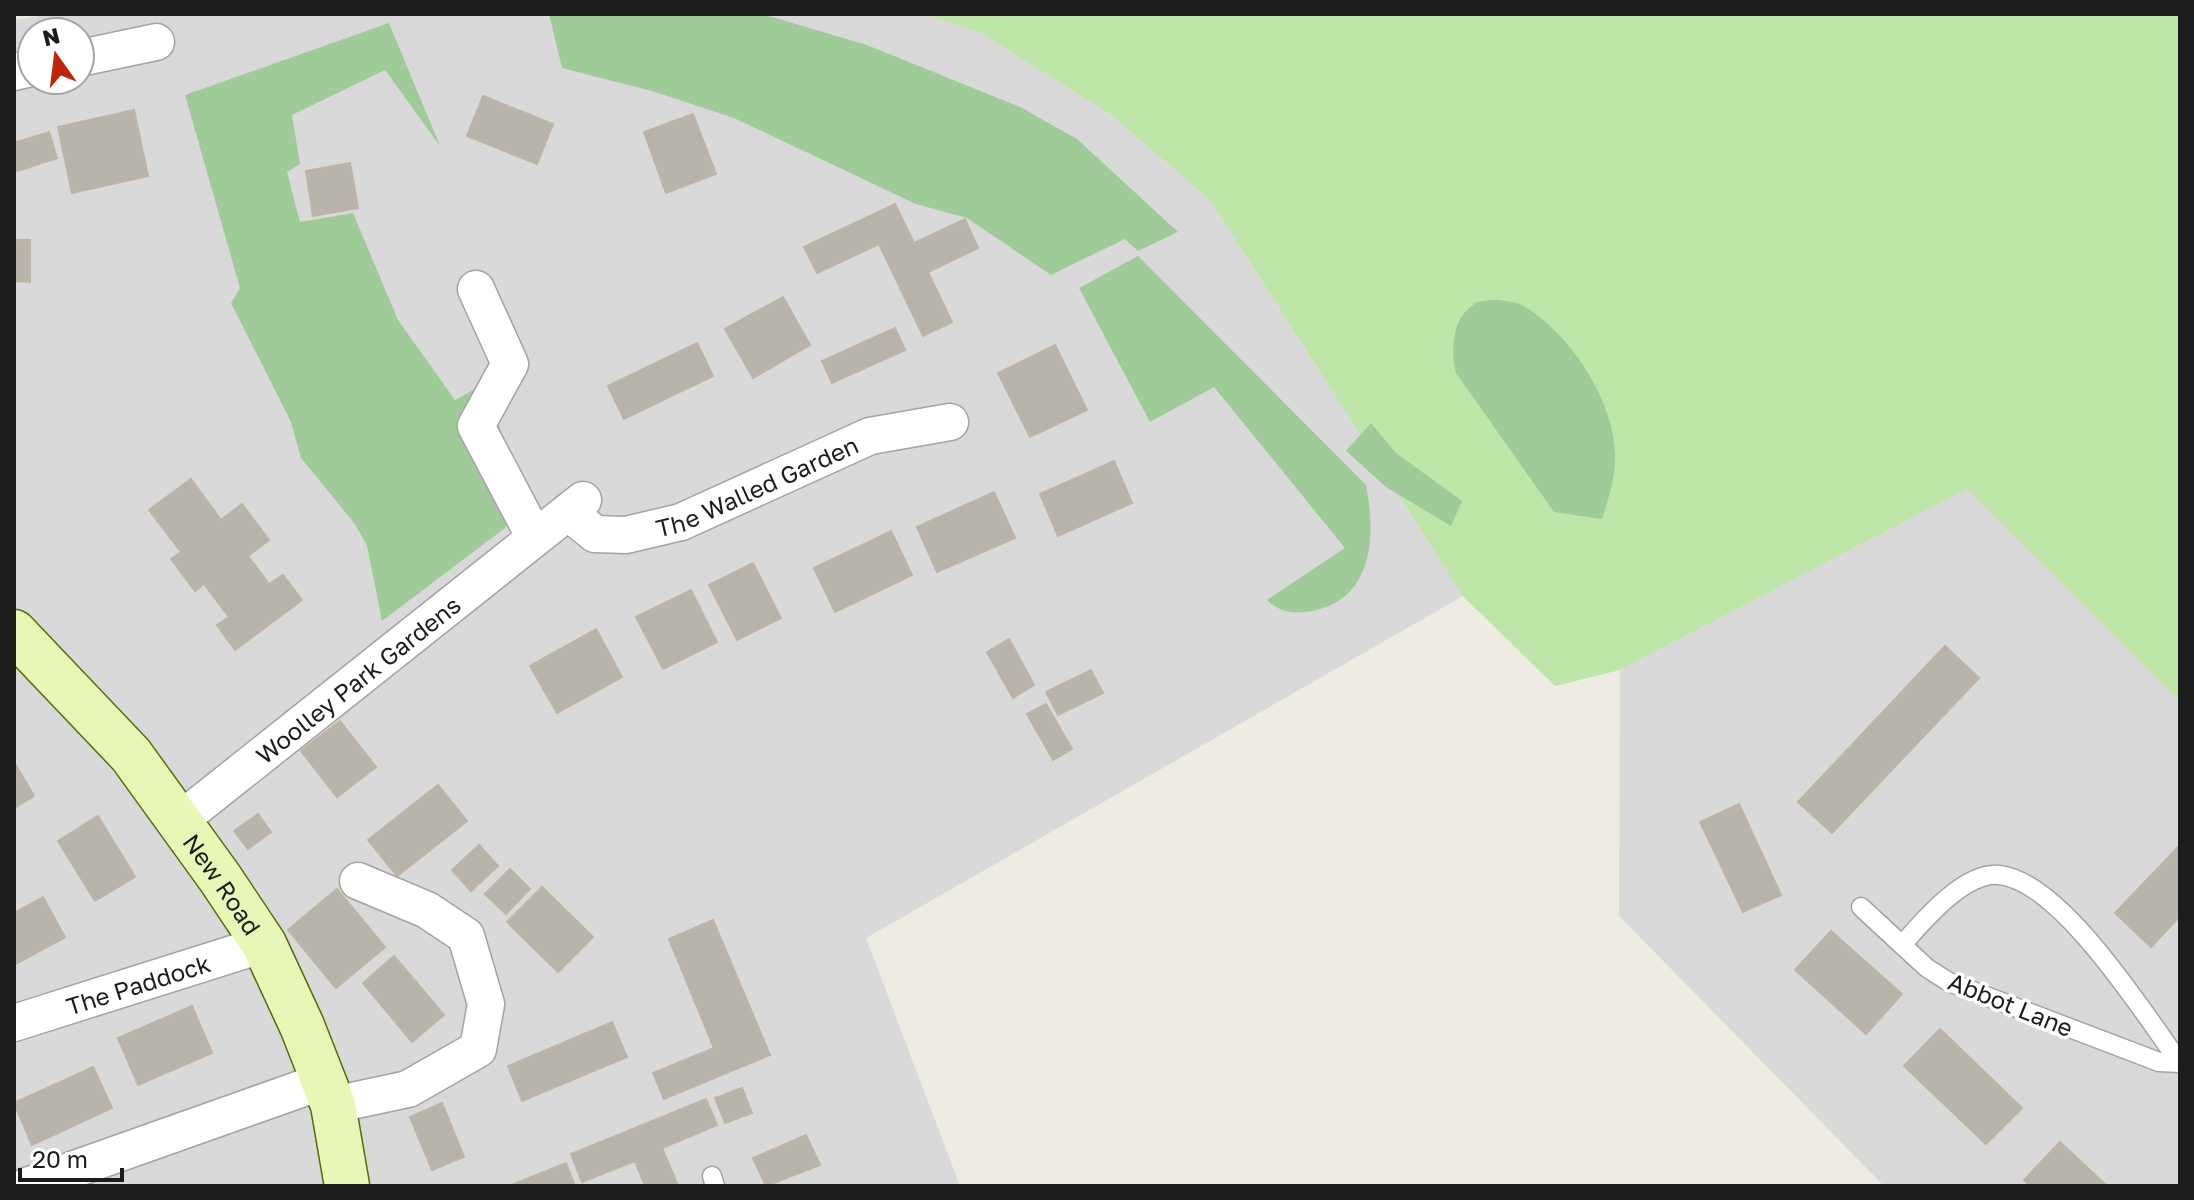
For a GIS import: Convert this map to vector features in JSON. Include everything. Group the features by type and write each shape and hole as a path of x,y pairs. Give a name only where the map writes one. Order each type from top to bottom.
{"street":[{"path":"96,55 156,42"},
{"path":"476,289 510,364 476,426 534,536"},
{"name":"The Walled Garden","path":"576,506 595,534 626,535 681,522 870,436 950,422"},
{"name":"Woolley Park Gardens","path":"179,821 534,536 576,506"},
{"name":"New Road","path":"14,632 131,755 264,944 302,1026 328,1093 347,1186"},
{"path":"27,1186 328,1093 408,1089 478,1049 486,1004 466,936 427,910 358,881"},
{"name":"The Paddock","path":"14,1023 264,944"}],"lane":[{"name":"Abbot Lane","path":"1998,875 2024,883 2047,898 2100,954 2180,1063 2159,1062 1979,995 1927,968 1902,945 1932,910 1956,890 1998,875"},
{"path":"1861,907 1902,945"}],"shaded area":[{"path":"49,14 923,14 981,33 1110,114 1211,201 1463,596 866,938 960,1186 14,1186 14,20 16,96 96,96 96,16 37,16"},
{"path":"1967,489 2180,701 2180,1186 1884,1186 1619,916 1620,670"}],"green space":[{"path":"549,14 762,14 867,45 1022,108 1077,139 1178,232 1138,251 1125,239 1051,275 967,218 916,204 734,118 652,91 562,68"},
{"path":"923,14 2180,14 2180,701 1967,489 1620,670 1555,686 1463,596 1211,201 1110,114 981,33"},
{"path":"389,23 440,146 385,70 292,115 300,164 287,172 300,222 353,213 398,320 455,400 475,389 497,421 521,478 520,500 505,528 382,621 367,546 355,524 301,458 291,422 231,303 240,288 185,95"},
{"path":"1138,256 1366,485 1370,544 1366,562 1348,594 1333,604 1312,611 1293,612 1277,608 1267,600 1345,548 1214,387 1150,422 1079,288"},
{"path":"1498,300 1522,305 1556,332 1572,349 1597,389 1606,410 1615,453 1613,478 1602,519 1554,512 1456,373 1453,343 1463,315 1478,302"},
{"path":"1371,423 1396,453 1462,501 1451,526 1386,487 1346,451"}],"building":[{"path":"483,96 553,124 537,164 467,136"},
{"path":"134,110 148,176 72,193 58,127"},
{"path":"693,114 716,174 666,193 644,132"},
{"path":"49,132 57,158 14,172 14,143"},
{"path":"350,163 358,208 313,216 306,171"},
{"path":"895,204 914,243 965,219 978,248 928,272 952,322 923,336 879,244 817,273 804,247"},
{"path":"14,240 30,240 30,282 14,281"},
{"path":"783,297 810,345 753,378 725,329"},
{"path":"895,328 905,350 832,383 822,361"},
{"path":"697,343 713,376 624,419 608,386"},
{"path":"1055,345 1087,410 1030,437 998,373"},
{"path":"1114,461 1132,503 1058,536 1040,494"},
{"path":"191,479 221,520 242,504 269,540 248,556 269,584 283,575 302,600 235,650 217,625 229,617 204,584 195,591 171,559 181,552 149,510"},
{"path":"994,492 1015,538 937,572 917,527"},
{"path":"891,531 912,575 835,612 814,568"},
{"path":"753,563 781,618 737,640 709,585"},
{"path":"691,590 717,642 663,669 636,617"},
{"path":"596,629 622,677 557,713 530,666"},
{"path":"1009,639 1034,685 1013,698 987,652"},
{"path":"1945,646 1979,678 1832,833 1798,802"},
{"path":"1091,670 1103,693 1058,715 1046,692"},
{"path":"1046,704 1072,749 1053,760 1027,714"},
{"path":"340,721 376,767 337,797 301,751"},
{"path":"14,762 34,796 14,808"},
{"path":"438,785 467,821 397,876 368,840"},
{"path":"1739,804 1781,895 1743,912 1700,822"},
{"path":"258,814 271,832 248,849 234,831"},
{"path":"98,816 135,877 95,901 58,841"},
{"path":"479,845 498,866 471,891 452,870"},
{"path":"2180,845 2180,916 2151,947 2115,913"},
{"path":"510,869 530,889 506,914 485,894"},
{"path":"542,887 593,937 558,972 507,922"},
{"path":"337,889 385,947 336,988 288,930"},
{"path":"43,897 65,937 14,965 14,913"},
{"path":"713,920 770,1055 664,1099 653,1073 714,1048 669,939"},
{"path":"1831,931 1902,994 1866,1034 1795,970"},
{"path":"394,956 444,1015 412,1042 363,983"},
{"path":"192,1006 212,1053 138,1085 118,1038"},
{"path":"612,1022 627,1057 522,1101 508,1066"},
{"path":"1940,1029 2022,1108 1986,1144 1904,1066"},
{"path":"93,1067 112,1108 32,1145 14,1103"},
{"path":"742,1088 752,1113 725,1123 715,1098"},
{"path":"706,1099 717,1125 662,1148 678,1186 645,1186 635,1161 582,1182 571,1154"},
{"path":"442,1103 464,1157 432,1170 410,1117"},
{"path":"806,1135 820,1165 766,1186 753,1158"},
{"path":"2060,1142 2107,1186 2030,1186 2024,1180"},
{"path":"566,1163 575,1186 509,1186"}]}
